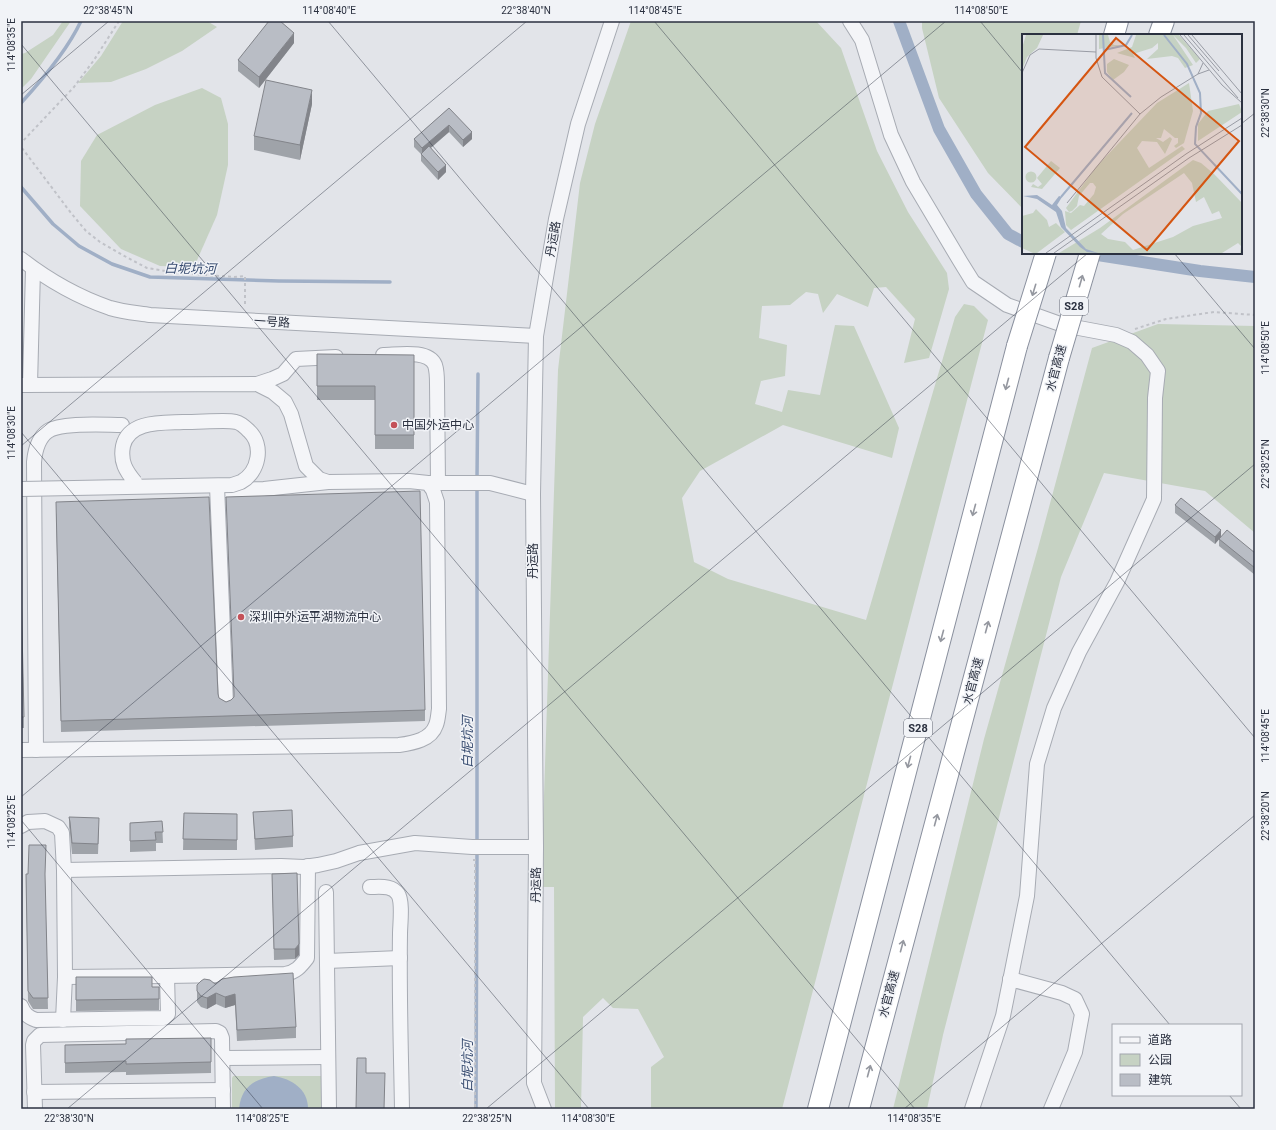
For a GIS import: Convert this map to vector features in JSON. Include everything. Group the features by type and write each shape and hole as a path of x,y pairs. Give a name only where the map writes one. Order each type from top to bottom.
{"highway":[{"path":"1114,34 1118,21"},
{"path":"1159,34 1164,21"},
{"name":"S28","path":"818,1109 1017,346 1046,254"},
{"name":"水官高速","path":"859,1109 1059,358 1090,254"}],"street":[{"name":"丹运路","path":"544,1109 534,1083 536,847 533,494 536,336 556,220 578,124 612,21"},
{"path":"850,21 862,40 891,135 910,175 973,282 1007,305 1063,325 1116,335 1132,342 1147,355 1158,371 1155,398 1154,499 1118,582 1076,659 1054,708 1037,764 1027,896 1003,1016 972,1109"},
{"name":"一号路","path":"21,260 42,275 76,293 112,308 150,315 536,336"},
{"path":"33,269 25,385 257,384 283,374 296,359 351,356"},
{"path":"21,750 400,745 418,742 428,736 436,727 439,710 437,502 433,490 433,483 438,384 437,371 434,363 427,357 420,354 366,356"},
{"path":"257,384 273,392 285,402 291,414 306,466 319,479 328,482"},
{"path":"21,489 218,486 232,485 241,482 250,474 258,459 257,446 251,433 241,424 223,421 152,423 140,427 133,431 124,442 121,455 124,468 135,482 143,489 150,491 264,489 328,482 409,480 433,483 490,484 533,494"},
{"path":"36,750 35,451 40,440 48,431 63,426 122,425"},
{"path":"218,486 226,704"},
{"path":"21,826 28,822 45,821 58,827 62,833 64,870 65,977 63,1020"},
{"path":"64,870 308,866 336,861 359,853 415,843 474,854 516,847 536,847"},
{"path":"65,977 285,974 293,972 301,967 307,958 308,866"},
{"path":"370,887 388,887 394,890 399,895 401,903 400,958 402,1109"},
{"path":"326,892 329,1109"},
{"path":"326,961 400,958"},
{"path":"21,1006 23,1011 29,1017 36,1020 164,1018 168,1014 167,976"},
{"path":"1010,979 1062,993 1075,999 1082,1014 1074,1052 1051,1109"},
{"path":"35,1109 34,1041 40,1035 216,1031 220,1033 222,1038 223,1109"},
{"path":"223,1058 328,1057"},
{"path":"34,1092 223,1090"}],"path":[{"path":"118,21 94,60 74,87 21,143 22,148 86,231 114,250 147,268 178,273 234,277 245,276 246,320"},
{"path":"1116,335 1173,318 1214,312 1255,315"},
{"path":"474,854 475,1109"}],"green space":[{"path":"63,21 71,21 31,79 21,89 21,54 53,35"},
{"path":"123,21 207,21 217,27 182,51 146,69 111,82 78,83 101,56"},
{"path":"631,21 816,21 841,48 877,151 908,212 947,273 949,289 929,358 904,363 915,319 886,287 874,288 868,307 837,294 823,313 818,294 806,292 790,305 762,306 759,338 787,345 785,376 761,381 755,404 782,412 788,390 820,395 835,325 854,326 899,428 892,458 783,425 700,471 682,498 694,562 728,579 866,620 955,317 964,304 974,306 988,320 782,1109 651,1109 651,1067 664,1057 638,1009 613,1008 603,998 583,1017 581,1109 555,1109 554,887 541,887 558,370 580,183 595,124"},
{"path":"922,21 1081,21 1077,34 1022,34 1022,208 988,173 939,98 922,28"},
{"path":"202,88 221,98 228,124 228,165 217,215 194,267 160,266 121,249 80,206 81,161 97,135 155,105"},
{"path":"1158,324 1255,326 1255,533 1205,491 1104,473 1061,577 943,1035 927,1109 893,1109 984,739 1092,348"},
{"path":"233,1076 321,1076 322,1109 232,1109"}],"water":[{"path":"274,1076 293,1082 298,1086 305,1096 308,1109 239,1109 242,1095 250,1085 260,1079"}],"building":[{"path":"269,21 280,21 294,33 259,77 238,60"},
{"path":"266,80 312,90 300,145 254,136"},
{"path":"449,108 472,132 463,140 449,125 422,148 414,139"},
{"path":"429,146 446,165 438,172 421,154"},
{"name":"中国外运中心","path":"317,354 414,355 414,435 375,435 375,386 317,386"},
{"name":"深圳中外运平湖物流中心","path":"420,491 425,710 61,721 56,502 209,497 218,694 219,698 226,702 234,697 234,693 226,497"},
{"path":"1181,498 1221,530 1215,537 1175,505"},
{"path":"1227,530 1255,553 1255,568 1219,539"},
{"path":"21,585 24,717 21,717"},
{"path":"292,810 293,836 255,839 253,812"},
{"path":"184,813 237,814 237,840 183,839"},
{"path":"69,817 99,818 98,844 72,843"},
{"path":"162,821 163,832 155,832 156,840 130,841 130,823"},
{"path":"29,845 46,845 45,874 48,998 33,998 28,991 26,874 28,874"},
{"path":"297,873 299,944 295,949 274,949 272,874"},
{"path":"293,973 296,1027 237,1030 235,994 225,997 216,993 207,998 201,996 197,991 197,985 204,979 210,980 215,984 222,979 234,977"},
{"path":"76,977 152,977 152,987 159,987 159,999 76,1000"},
{"path":"211,1038 211,1062 126,1064 126,1061 65,1063 65,1045 126,1044 126,1039"},
{"path":"357,1058 366,1058 366,1073 385,1073 384,1109 356,1109"}],"waterway":[{"path":"21,103 62,53 76,32 81,21"},
{"path":"899,21 939,129 976,194 1008,234 1022,241"},
{"name":"白坭坑河","path":"21,187 53,224 79,246 112,264 150,277 279,281 390,282"},
{"path":"1091,254 1200,271 1255,277"},
{"name":"白坭坑河","path":"477,479 478,374"},
{"name":"白坭坑河","path":"477,485 477,843"},
{"name":"白坭坑河","path":"476,1109 477,849"}],"place":[{"name":"中国外运中心","path":"394,425"},
{"name":"深圳中外运平湖物流中心","path":"241,617"}]}
